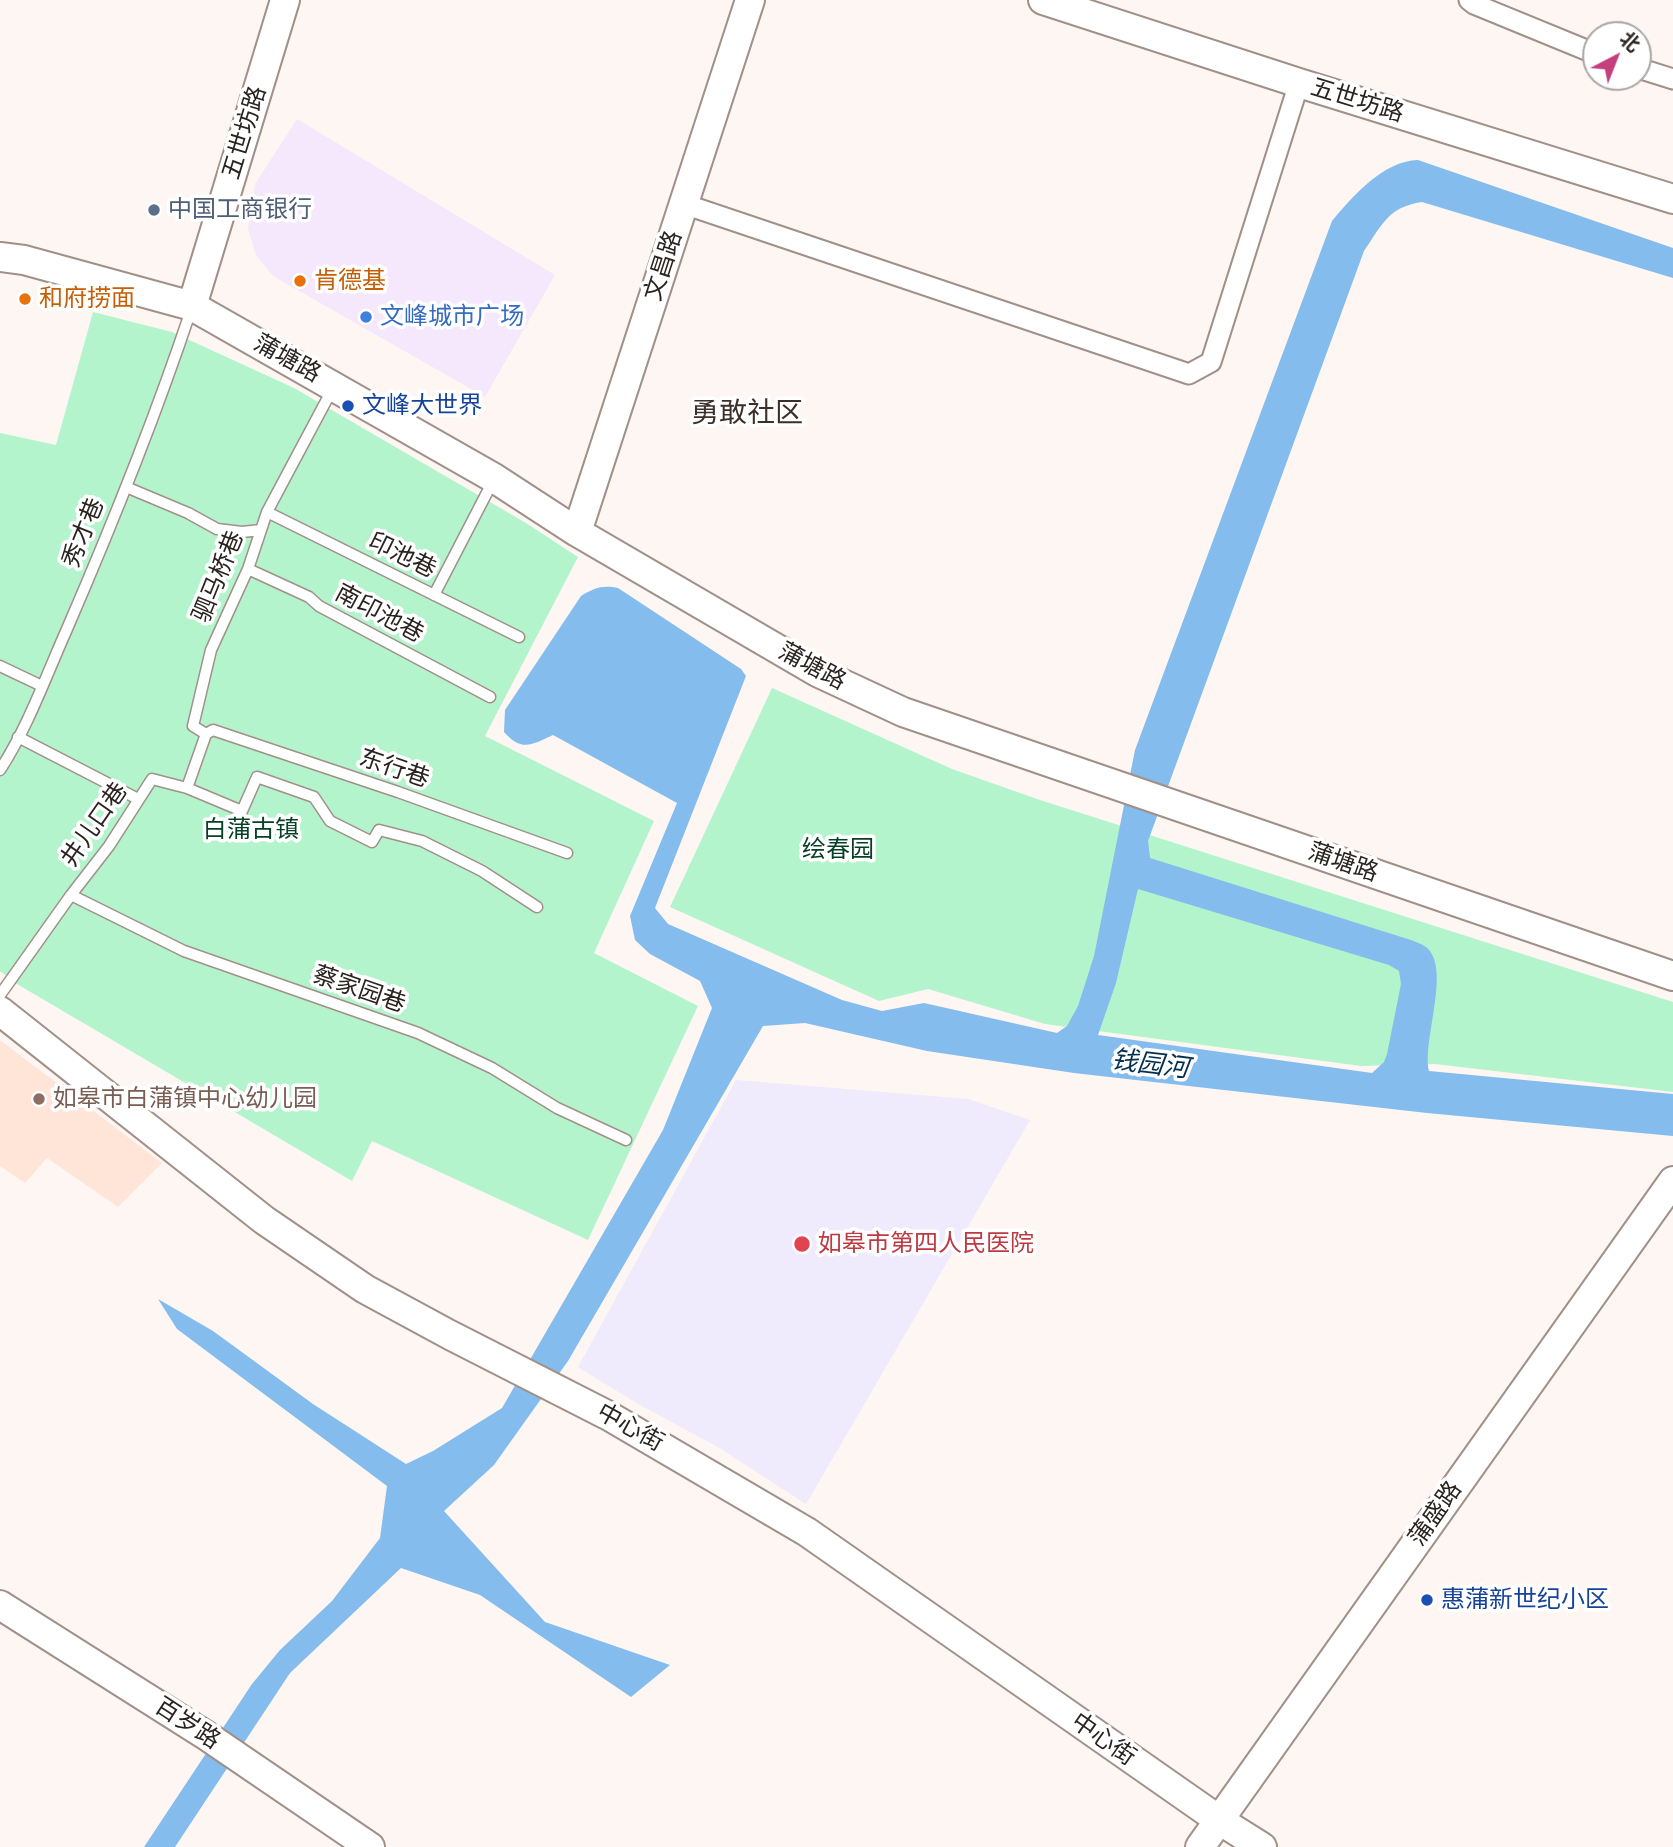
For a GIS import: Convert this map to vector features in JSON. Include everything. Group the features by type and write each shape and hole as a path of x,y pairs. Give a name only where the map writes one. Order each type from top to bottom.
{"street":[{"name":"五世坊路","path":"192,306 285,0"},
{"name":"文昌路","path":"577,532 750,0"},
{"name":"五世坊路","path":"1043,0 1673,199"},
{"path":"1469,0 1582,48"},
{"path":"1652,72 1673,79"},
{"path":"684,204 1189,374 1211,362 1299,83"},
{"name":"蒲塘路","path":"0,257 24,260 192,306 494,478 577,532 817,672 903,712 1673,976"},
{"name":"中心街","path":"0,1011 264,1220 365,1289 698,1466 807,1532 1225,1832 1262,1847"},
{"name":"蒲盛路","path":"1200,1847 1225,1832 1673,1191"},
{"name":"百岁路","path":"0,1605 207,1736 370,1847"}],"lane":[{"name":"秀才巷","path":"0,770 42,686 126,487 192,306"},
{"name":"驷马桥巷","path":"206,734 193,726 211,650 248,569 267,512 334,386"},
{"path":"434,595 494,478"},
{"path":"126,487 188,513 217,529 242,532 261,530"},
{"name":"印池巷","path":"267,512 519,637"},
{"name":"南印池巷","path":"248,569 309,597 319,606 490,697"},
{"path":"0,666 42,686"},
{"name":"东行巷","path":"206,734 213,730 226,734 567,853"},
{"path":"187,788 206,734"},
{"path":"18,737 138,799"},
{"name":"井儿口巷","path":"0,995 109,846 152,779 187,788 242,811 257,777 314,797 330,821 372,842 379,830 422,841 482,871 537,907"},
{"name":"蔡家园巷","path":"71,895 184,951 418,1033 492,1068 557,1108 626,1140"}],"shaded area":[{"name":"文峰城市广场","path":"297,119 555,275 485,397 273,276 256,255 248,229 255,184"},
{"name":"如皋市白蒲镇中心幼儿园","path":"0,1040 162,1163 118,1207 47,1158 25,1183 0,1166"},
{"name":"如皋市第四人民医院","path":"736,1080 968,1099 1030,1120 806,1504 718,1447 638,1404 578,1367"}],"green space":[{"name":"白蒲古镇","path":"93,312 172,332 294,388 526,523 578,557 485,736 654,821 594,953 698,1006 588,1240 372,1141 352,1181 17,984 0,971 0,433 56,445"},
{"name":"绘春园","path":"772,688 952,769 1040,800 1673,1002 1673,1092 1435,1064 1361,1066 1045,1024 928,989 879,1001 670,907"}],"water":[{"name":"钱园河","path":"1418,160 1673,248 1673,278 1422,202 1401,208 1381,225 1364,251 1148,841 1150,858 1426,947 1433,957 1437,987 1429,1042 1429,1071 1673,1094 1673,1136 1427,1113 1074,1073 927,1051 805,1023 763,1026 568,1361 494,1465 444,1511 545,1622 670,1665 631,1697 480,1595 401,1568 290,1673 175,1847 144,1847 252,1684 280,1650 332,1601 380,1538 387,1486 177,1329 158,1299 213,1331 313,1404 406,1464 433,1451 502,1408 663,1130 712,1008 700,981 650,954 635,940 630,916 677,803 553,735 527,745 516,742 504,732 505,710 581,596 599,588 618,588 741,669 746,676 655,908 668,924 842,1000 882,1011 924,1003 1057,1033 1067,1026 1078,1006 1094,956 1135,750 1332,221 1349,201 1381,173 1405,162","holes":["1138,889 1389,965 1399,971 1401,984 1387,1054 1384,1062 1372,1073 1098,1035 1116,983"]}],"place":[{"name":"中国工商银行","path":"154,210"},
{"name":"肯德基","path":"300,281"},
{"name":"和府捞面","path":"25,299"},
{"name":"文峰城市广场","path":"366,317"},
{"name":"文峰大世界","path":"348,406"},
{"name":"如皋市白蒲镇中心幼儿园","path":"39,1099"},
{"name":"如皋市第四人民医院","path":"802,1244"},
{"name":"惠蒲新世纪小区","path":"1427,1600"}],"district":[{"name":"勇敢社区","path":"747,414"}]}
